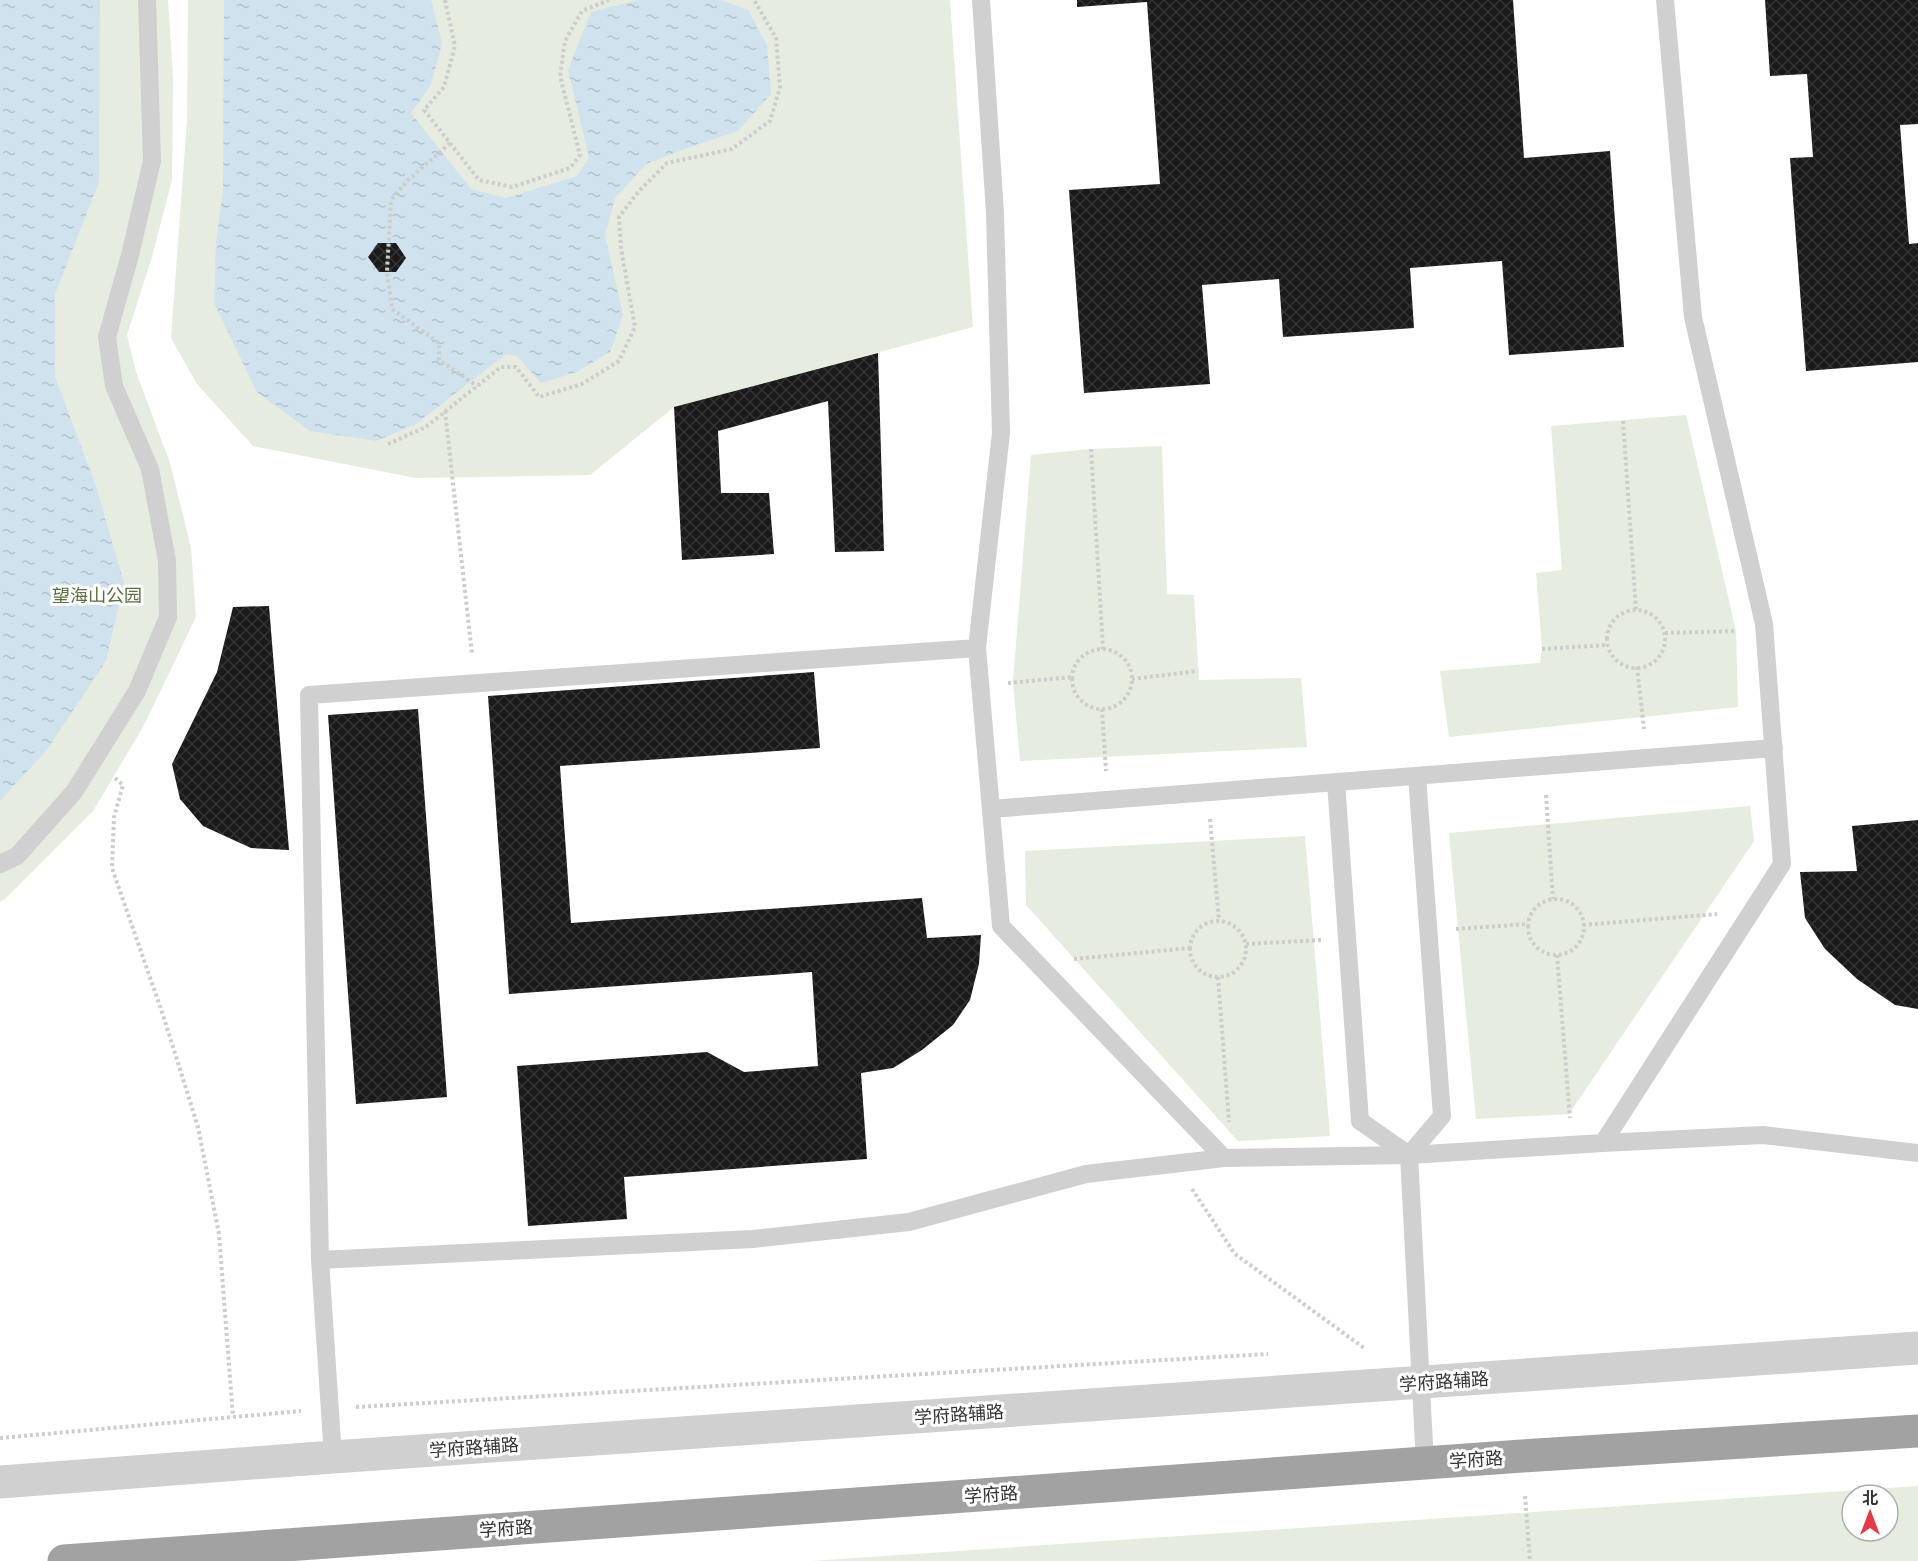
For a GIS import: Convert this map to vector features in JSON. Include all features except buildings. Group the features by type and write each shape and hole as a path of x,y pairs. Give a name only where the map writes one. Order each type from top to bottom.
{"highway":[{"name":"学府路","path":"64,1561 1918,1431"}],"street":[{"name":"学府路辅路","path":"0,1482 1918,1348"}],"lane":[{"path":"0,864 17,856 74,792 137,691 168,617 167,561 150,470 114,386 107,337 130,255 152,161 147,0"},
{"path":"981,0 995,213 1001,433 977,648 1001,926 1224,1158"},
{"path":"1603,1143 1782,864 1765,630 1693,317 1665,0"},
{"path":"333,1457 320,1260 309,695 977,648"},
{"path":"991,809 1774,748"},
{"path":"1417,776 1442,1116 1409,1155 1425,1464"},
{"path":"1336,782 1359,1120 1409,1155"},
{"path":"320,1260 753,1239 909,1222 1086,1174 1224,1158 1409,1155 1763,1135 1918,1153"}],"path":[{"path":"445,0 455,46 444,87 424,110 479,180 512,187 570,168 580,155 560,76 565,41 582,11 606,1"},
{"path":"388,444 426,427 501,367 516,367 539,397 582,384 620,361 635,327 621,249 620,217 639,191 667,163 732,149 770,121 780,87 776,38 754,0"},
{"path":"450,143 406,182 391,200 387,272 392,309 439,343 439,360 477,386"},
{"path":"445,411 475,683"},
{"path":"1623,421 1636,610"},
{"path":"1091,449 1102,648"},
{"path":"1636,610 1649,613 1657,618 1665,633 1662,653 1646,666 1627,666 1618,661 1608,645 1610,627 1615,619 1622,614 1636,610"},
{"path":"1665,633 1765,630"},
{"path":"1542,648 1608,645"},
{"path":"1102,648 1120,654 1127,661 1132,679 1131,688 1126,697 1111,707 1102,709 1091,707 1083,701 1076,693 1073,677 1077,663 1083,655 1102,648"},
{"path":"1636,667 1647,758"},
{"path":"1132,679 1198,671"},
{"path":"981,685 1073,677"},
{"path":"1102,709 1108,799"},
{"path":"94,760 123,785 114,817 112,868 163,1015 198,1127 219,1234 233,1417"},
{"path":"1544,766 1553,899"},
{"path":"1208,792 1219,920"},
{"path":"1553,899 1562,900 1577,909 1583,925 1583,933 1573,948 1557,955 1539,949 1532,942 1528,933 1530,915 1544,901 1553,899"},
{"path":"1583,925 1752,911"},
{"path":"1219,920 1237,927 1246,944 1243,963 1236,971 1227,975 1218,977 1201,972 1191,957 1190,948 1195,932 1201,925 1219,920"},
{"path":"1429,931 1528,924"},
{"path":"1246,944 1347,938"},
{"path":"1036,963 1190,948"},
{"path":"1557,955 1571,1145"},
{"path":"1218,977 1230,1133 1224,1158"},
{"path":"1175,1164 1235,1254 1364,1348"},
{"path":"1352,1349 1418,1346"},
{"path":"0,1437 330,1408 1268,1354"},
{"path":"1525,1496 1530,1561"}],"green space":[{"name":"望海山公园","path":"0,0 168,0 173,79 172,180 152,257 127,335 136,372 170,463 191,548 196,617 143,727 93,811 0,902"},
{"path":"188,0 950,0 973,327 674,407 590,475 416,478 253,446 197,384 171,338 187,121"},
{"path":"1686,415 1736,631 1738,707 1449,737 1440,671 1540,663 1542,648 1536,573 1562,570 1551,426"},
{"path":"1162,446 1167,594 1194,595 1199,680 1301,678 1307,747 1020,761 1013,682 1031,455 1091,449"},
{"path":"1750,806 1754,841 1569,1114 1476,1119 1449,833"},
{"path":"1305,836 1330,1136 1238,1141 1026,905 1025,851"},
{"path":"1918,1486 1918,1561 811,1561 1840,1491 1840,1543 1900,1543 1900,1487"}],"water":[{"path":"0,0 100,0 99,182 55,294 55,377 95,483 124,583 106,661 46,751 0,801"},
{"path":"224,0 431,0 442,43 431,85 411,113 471,189 506,198 577,176 589,157 568,70 591,12 638,0 721,0 748,10 767,45 771,94 738,131 646,164 615,198 605,235 623,315 610,352 577,372 541,383 517,356 506,354 416,424 376,441 310,431 257,392 214,303 216,243 223,190"}]}
